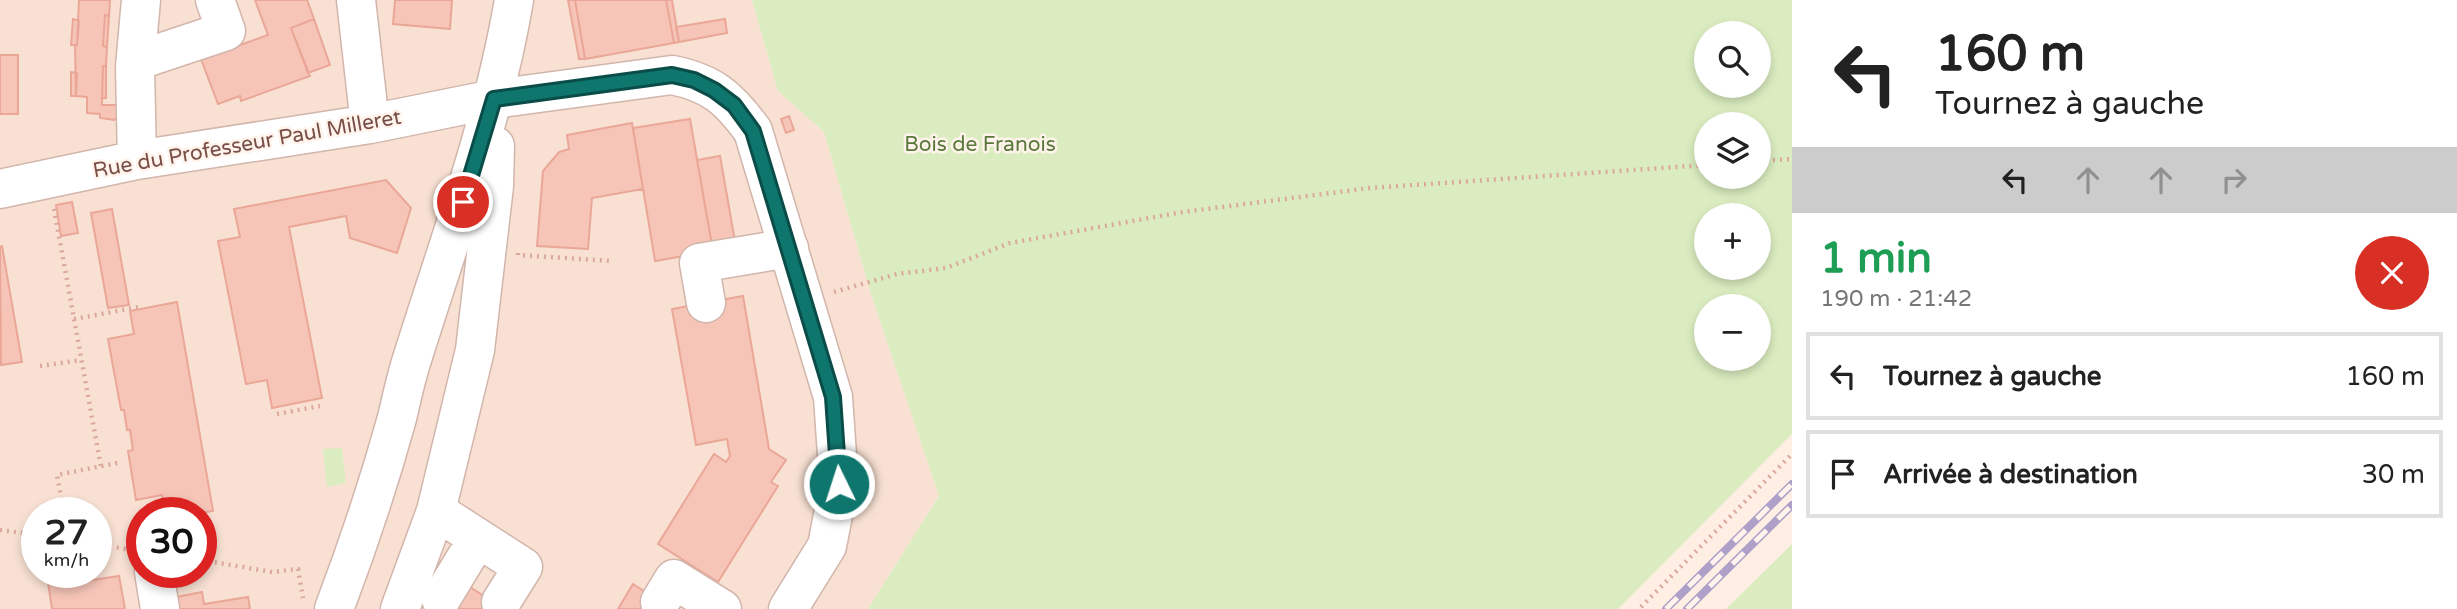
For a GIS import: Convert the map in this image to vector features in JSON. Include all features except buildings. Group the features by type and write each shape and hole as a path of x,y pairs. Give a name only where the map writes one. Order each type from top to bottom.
{"street":[{"path":"137,160 136,61 141,0"},
{"path":"136,61 226,31 215,0"},
{"path":"356,0 370,124"},
{"path":"334,609 356,551 412,359 472,176 494,99 514,0"},
{"name":"Rue du Professeur Paul Milleret","path":"0,189 137,160 370,124 494,99 672,75 694,80 714,90 734,105 753,131 833,397 839,484 827,546 788,609"},
{"path":"400,609 436,511 475,350 494,186 494,99"},
{"path":"706,303 699,263 789,248"},
{"path":"412,359 439,364 468,376"},
{"path":"436,511 523,567 501,602"},
{"path":"441,599 478,538"},
{"path":"660,602 674,579 722,609"},
{"path":"157,588 160,609"}],"path":[{"path":"1771,160 1790,159"},
{"path":"804,300 897,274 946,268 1010,243 1183,212 1370,188 1694,166"},
{"path":"53,203 101,467"},
{"path":"519,242 518,255 611,261"},
{"path":"74,319 139,307"},
{"path":"40,366 81,360"},
{"path":"276,414 320,405"},
{"path":"1641,607 1792,454"},
{"path":"61,497 57,475 122,462"},
{"path":"0,530 21,533"},
{"path":"217,563 272,572 298,569 305,609"}],"shaded area":[{"path":"0,0 752,0 778,91 824,132 872,297 939,496 868,609 0,609"}],"green space":[{"name":"Bois de Franois","path":"752,0 1792,0 1792,434 1618,609 868,609 939,496 872,297 824,132 778,91"},
{"path":"342,448 346,483 327,487 323,449"},
{"path":"1792,544 1792,609 1726,609"}],"railway":[{"path":"1666,609 1792,484"},
{"path":"1687,609 1792,505"}],"route":[{"path":"463,202 494,99 672,75 694,80 714,90 734,105 753,131 833,397 839,484"}]}
